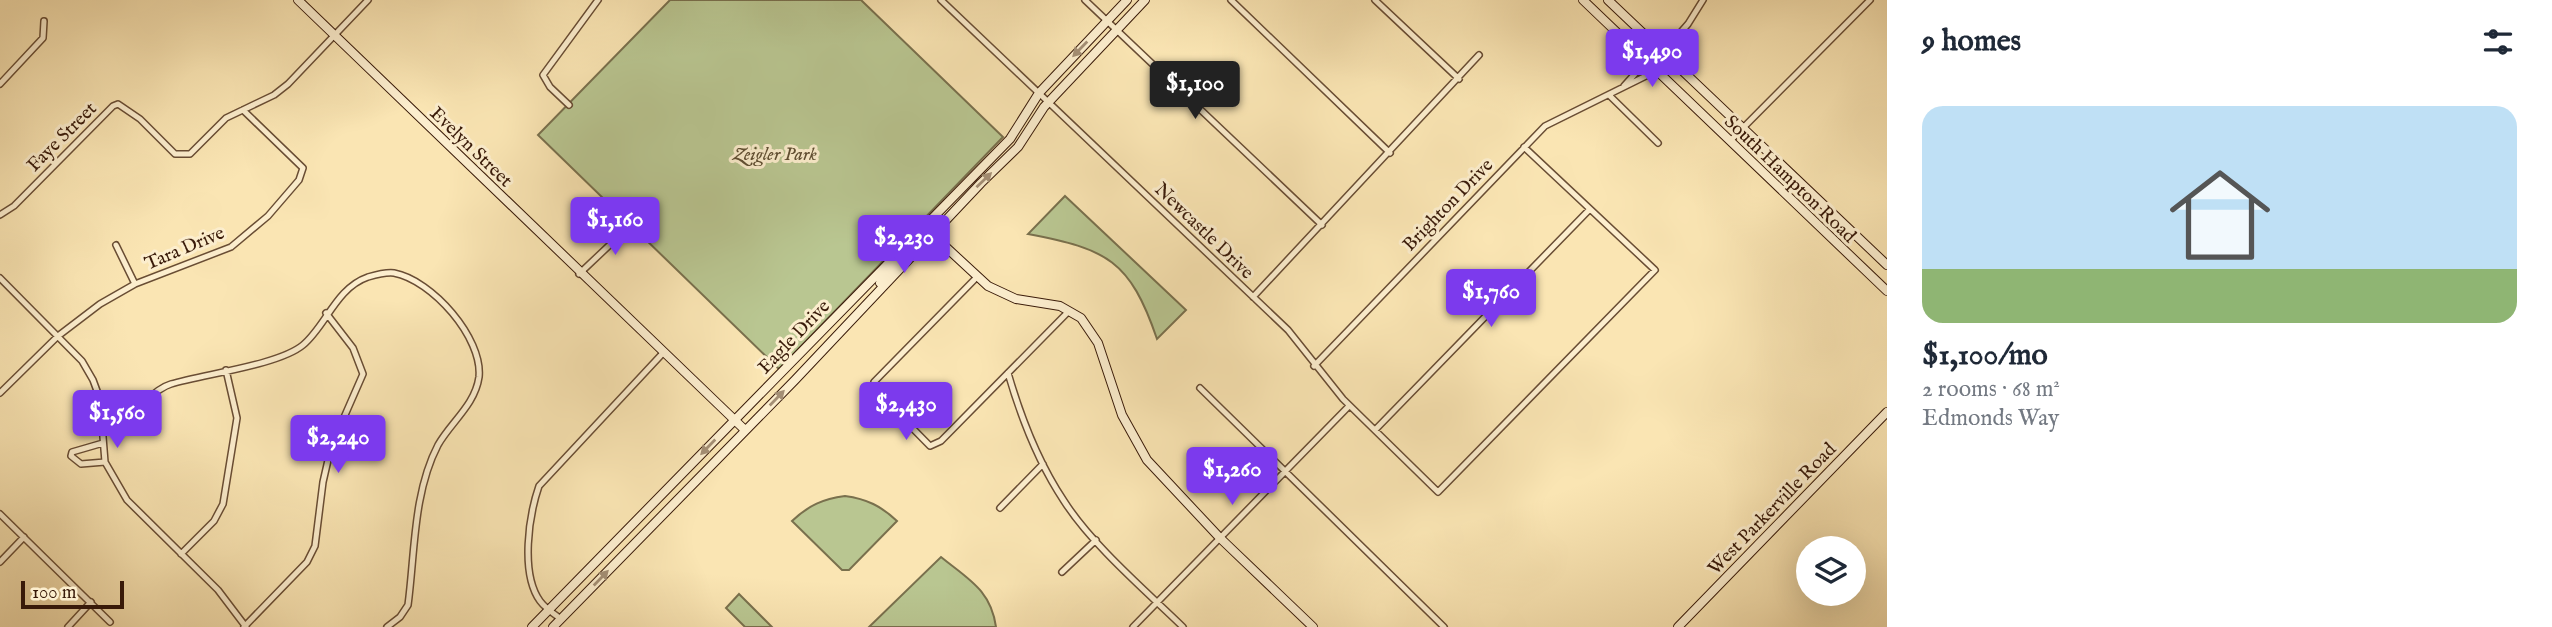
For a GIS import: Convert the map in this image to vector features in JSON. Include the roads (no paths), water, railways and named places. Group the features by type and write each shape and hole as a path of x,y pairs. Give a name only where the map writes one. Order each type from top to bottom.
{"street":[{"name":"Evelyn Street","path":"298,0 579,274 745,430"},
{"name":"Faye Street","path":"0,215 14,206 113,106 124,105 164,146 181,155 190,154 226,118 274,95 288,83 368,0"},
{"path":"569,106 542,75 587,19 598,0"},
{"name":"Newcastle Drive","path":"941,0 1299,342 1314,366 1349,406 1438,492 1654,270 1589,209"},
{"path":"1085,0 1322,225"},
{"name":"Eagle Drive","path":"532,627 922,225 1010,139 1039,93 1127,0"},
{"name":"Eagle Drive","path":"553,627 1018,148 1048,102 1145,0"},
{"path":"1231,0 1390,153"},
{"path":"1374,0 1459,79"},
{"name":"South Hampton Road","path":"1583,0 1887,291"},
{"name":"South Hampton Road","path":"1608,0 1887,265"},
{"path":"1651,66 1664,53 1703,0"},
{"path":"1730,141 1870,0"},
{"path":"0,84 43,38 44,21"},
{"path":"1253,297 1479,55"},
{"name":"Brighton Drive","path":"1314,366 1545,127 1650,74 1651,66"},
{"path":"1610,96 1658,143"},
{"name":"Tara Drive","path":"0,393 58,336 100,304 135,284 231,247 268,216 299,180 303,168 243,110"},
{"path":"1010,139 1018,148"},
{"path":"1375,430 1589,209 1524,147"},
{"path":"579,274 634,222"},
{"path":"922,225 977,277 1016,299 1049,303 1081,318 1098,343 1122,415 1147,460 1220,538 1312,627"},
{"path":"116,244 135,284"},
{"path":"864,305 888,271 906,253 901,247"},
{"path":"101,416 129,412 169,384 291,353 312,336 326,313 366,278 392,273 422,287 453,315 470,338 477,357 479,377 468,404 438,445 421,491 408,605 400,617 387,627"},
{"path":"977,277 874,382 874,389 922,440 935,446 1069,311"},
{"path":"0,278 82,361 93,380 101,416 105,462 127,500 218,590 245,627 307,562 315,547 323,482 331,447 363,374 353,348 326,313"},
{"path":"561,619 539,600 529,555 530,513 539,486 663,353"},
{"path":"787,365 799,376"},
{"path":"181,554 214,521 223,504 237,418 226,370"},
{"path":"1008,373 1022,420 1065,504 1096,540 1183,627"},
{"path":"1200,388 1444,627"},
{"path":"1133,627 1349,406"},
{"name":"West Parkerville Road","path":"1678,627 1887,412"},
{"path":"103,443 78,447 71,456 81,464 105,462"},
{"path":"1000,508 1043,464"},
{"path":"646,510 657,520"},
{"path":"0,514 110,622"},
{"path":"0,562 24,537"},
{"path":"1062,572 1096,540"},
{"path":"68,627 91,603"}],"park label":[{"name":"Zeigler Park","path":"775,153"}]}
